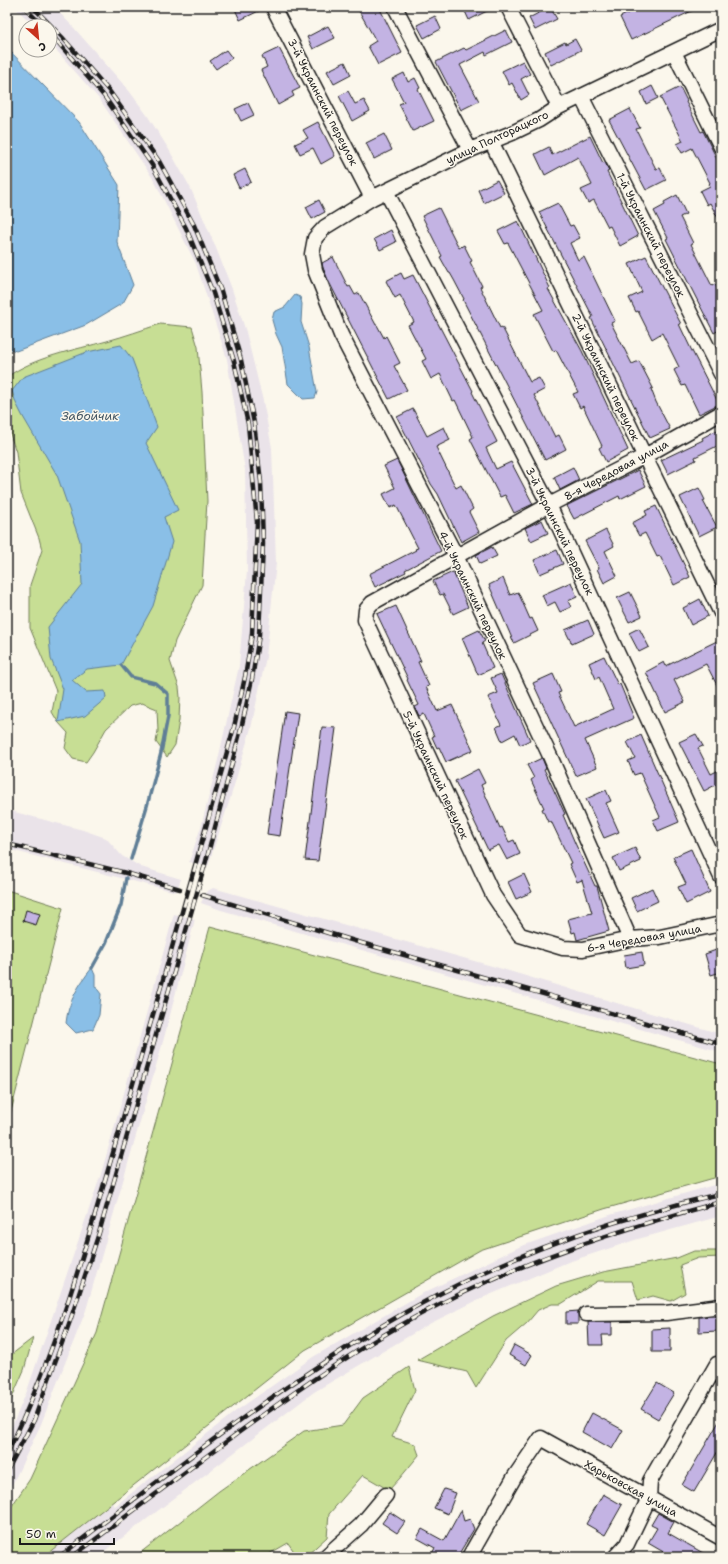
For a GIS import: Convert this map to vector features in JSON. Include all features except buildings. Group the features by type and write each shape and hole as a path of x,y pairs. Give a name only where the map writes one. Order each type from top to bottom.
{"street":[{"name":"3-й Украинский переулок","path":"273,7 372,198"},
{"path":"395,7 470,150"},
{"path":"508,7 559,107"},
{"name":"улица Полторацкого","path":"312,254 315,238 325,227 372,198 470,150 539,120 559,107 721,29"},
{"path":"674,52 721,147"},
{"name":"1-й Украинский переулок","path":"581,96 721,374"},
{"name":"2-й Украинский переулок","path":"491,142 721,613"},
{"name":"3-й Украинский переулок","path":"386,191 549,505 721,877"},
{"name":"4-й Украинский переулок","path":"312,254 315,270 341,335 456,556 550,756 630,939"},
{"name":"8-я Чередовая улица","path":"366,610 372,603 456,556 549,505 645,456 721,413"},
{"name":"5-й Украинский переулок","path":"366,610 365,620 370,633 493,895 520,935"},
{"name":"6-я Чередовая улица","path":"520,935 563,948 583,949 630,939 660,937 721,924"},
{"path":"586,1314 666,1313 721,1306"},
{"path":"615,1557 627,1544 649,1498 650,1481 719,1364"},
{"name":"Харьковская улица","path":"469,1557 514,1476 541,1438 721,1538"},
{"path":"325,1557 361,1525 386,1495"}],"shaded area":[{"path":"14,7 54,7 130,92 168,148 190,187 232,289 246,332 263,401 272,448 276,563 266,657 251,728 208,866 189,862 201,827 239,666 247,571 245,470 227,359 196,264 154,180 100,100 58,52 58,18 26,18"},
{"path":"7,810 83,830 106,838 122,856 141,867 181,879 176,892 7,849"},
{"path":"213,888 492,966 721,1034 721,1052 221,910 201,903 206,892"},
{"path":"174,914 195,919 164,1038 86,1310 41,1424 7,1493 7,1438 27,1391 101,1174"},
{"path":"721,1183 721,1216 638,1239 568,1262 482,1298 431,1323 314,1392 97,1557 39,1557 110,1502 115,1506 236,1411 313,1357 421,1294 519,1247 610,1215"}],"green space":[{"path":"160,324 192,327 198,347 202,392 207,501 202,585 175,641 170,661 179,687 180,697 179,720 175,745 167,757 156,742 158,731 157,709 142,703 130,706 106,729 86,762 73,759 65,748 68,733 58,722 52,712 56,691 30,628 30,585 42,550 39,538 21,493 16,452 7,425 7,377 42,359 114,339"},
{"path":"7,890 63,908 7,1127"},
{"path":"210,927 721,1064 721,1176 604,1209 480,1250 305,1350 43,1557 7,1557 7,1513 30,1479 97,1333"},
{"path":"694,1251 721,1251 721,1257 698,1258 680,1265 685,1293 671,1301 653,1296 638,1300 632,1281 598,1281 561,1304 552,1304 538,1310 527,1323 506,1341 476,1388 467,1372 417,1360 493,1316 556,1286 603,1272 677,1258"},
{"path":"33,1338 24,1370 7,1409 7,1358"},
{"path":"409,1367 415,1390 392,1437 415,1444 419,1455 389,1490 363,1475 329,1514 327,1537 305,1557 298,1557 288,1543 269,1554 268,1557 135,1557 219,1491 304,1431 343,1425 363,1398"}],"water":[{"path":"7,48 79,122 119,185 117,242 133,285 123,303 86,325 16,351 7,348"},
{"path":"295,295 300,297 302,304 301,322 309,347 317,392 315,398 303,399 288,384 282,347 272,320 274,312 285,307"},
{"name":"Забойчик","path":"121,345 132,359 157,427 146,443 178,510 164,517 172,542 153,606 121,665 87,669 72,680 86,692 105,691 106,698 85,716 58,722 63,689 51,659 48,627 82,584 80,541 57,475 22,415 12,391 23,377 87,352"},
{"path":"92,968 95,975 95,986 101,994 99,1015 93,1029 76,1033 66,1023 67,1015 75,994"}],"waterway":[{"path":"121,665 131,677 155,683 168,694 168,716 161,753 131,859"},
{"path":"92,968 106,943 121,905 126,878"}],"railway":[{"path":"24,7 35,18"},
{"path":"7,1471 34,1420 70,1321 99,1233 206,861 241,729 252,679 259,635 263,544 261,482 254,423 241,360 221,291 194,225 159,161 110,92 62,37 33,7"},
{"path":"7,1454 26,1414 58,1331 86,1246 234,727 245,677 252,634 257,522 248,424 234,361 213,293 186,228 152,165 104,96 58,42"},
{"path":"7,844 126,873 180,889"},
{"path":"202,895 358,942 721,1044"},
{"path":"59,1557 176,1467 297,1380 412,1308 513,1260 583,1233 618,1221 721,1194"},
{"path":"72,1557 277,1405 366,1346 428,1310 491,1280 555,1254 621,1231 721,1202"}]}
